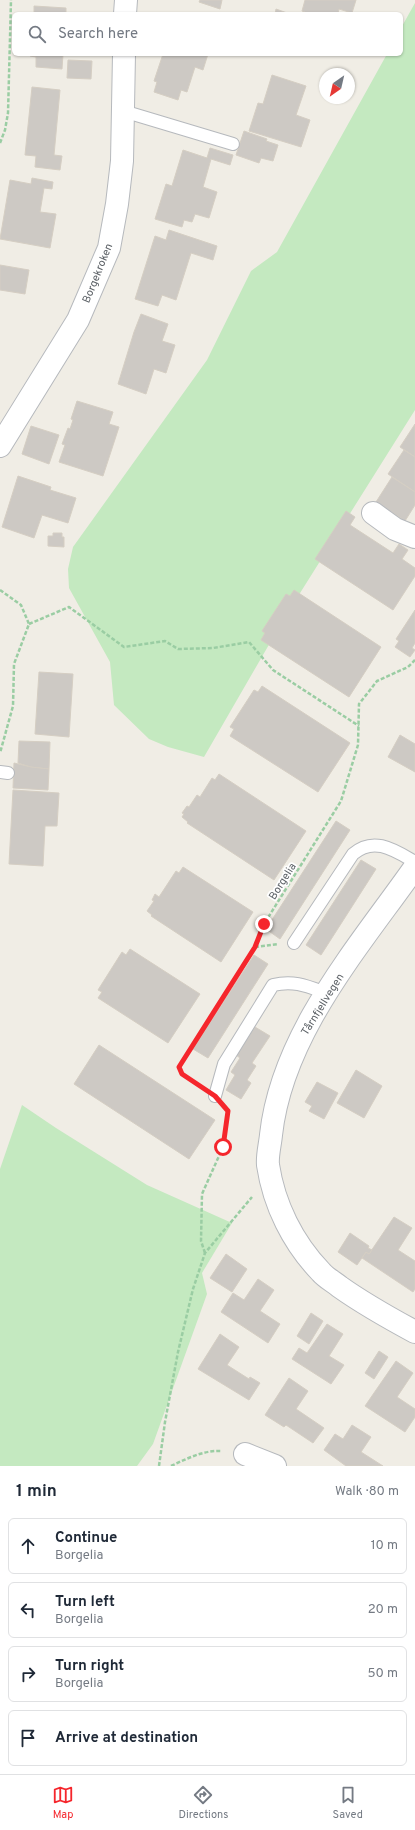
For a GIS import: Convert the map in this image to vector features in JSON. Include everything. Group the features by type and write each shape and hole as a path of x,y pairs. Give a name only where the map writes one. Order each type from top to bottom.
{"street":[{"path":"125,12 126,0"},
{"name":"Borgekroken","path":"0,446 78,320 109,248 117,204 122,161 124,56"},
{"path":"373,512 395,529 415,537"},
{"name":"Tårnfjellvegen","path":"415,867 326,993 304,1029 286,1074 272,1127 268,1164 276,1199 292,1236 321,1273 361,1303 415,1332"},
{"path":"245,1454 275,1466"}],"lane":[{"path":"122,111 233,144"},
{"path":"294,943 353,854 361,847 375,845 390,848 415,862"},
{"path":"215,1096 224,1064 273,985 285,982 303,984 326,993"}],"path":[{"path":"0,143 5,130 8,113 11,0"},
{"path":"0,590 21,606 29,624 14,664 13,706 0,753"},
{"path":"29,624 69,607 124,647 165,641 178,650 213,648 249,642 273,670 359,726"},
{"name":"Borgelia","path":"205,1253 201,1241 202,1194 223,1147 228,1111 215,1096 182,1074 179,1067 255,947 264,924 341,801 358,744 359,704 377,681 408,667 415,660"},
{"path":"255,947 294,943"},
{"path":"159,1466 178,1352 193,1289 205,1253 256,1192 273,1183"},
{"path":"171,1466 192,1456 213,1451 245,1454"}],"green space":[{"path":"415,3 415,410 285,617 204,757 168,747 149,739 114,705 110,662 69,588 68,569 73,547 207,360 251,271 277,252 386,56 403,56 403,24"},
{"path":"22,1105 147,1185 232,1223 202,1273 207,1294 153,1444 137,1466 0,1466 0,1169"}],"building":[{"path":"200,0 222,0 220,9 199,2"},
{"path":"305,0 356,0 352,12 339,9 338,12 302,11"},
{"path":"34,6 66,8 66,12 34,12"},
{"path":"276,9 284,12 275,12"},
{"path":"30,56 63,56 62,69 36,67 36,57"},
{"path":"162,56 207,56 203,70 195,67 187,92 181,90 178,100 154,92 157,82 154,81"},
{"path":"68,60 92,61 91,79 67,78"},
{"path":"272,75 306,86 296,115 310,120 301,147 249,131 258,103 263,104"},
{"path":"32,87 60,90 54,155 62,156 60,170 35,167 36,156 25,155"},
{"path":"244,131 267,139 266,141 278,145 273,161 261,158 259,163 236,155"},
{"path":"210,148 233,155 230,165 211,159 203,187 217,192 209,218 195,214 192,222 184,220 182,227 155,219 166,184 172,186 183,150 207,158"},
{"path":"32,178 53,182 52,189 44,188 40,212 56,214 50,248 0,239 10,180 31,184"},
{"path":"169,230 217,246 213,260 191,253 176,300 162,295 158,306 135,299 155,236 166,240"},
{"path":"0,265 29,270 25,294 0,290"},
{"path":"141,314 168,324 162,341 175,345 166,373 154,369 146,394 118,384"},
{"path":"77,401 113,412 109,424 119,427 103,476 59,462 65,445 62,444 68,428 70,429 73,420 71,419"},
{"path":"415,424 415,457 400,447"},
{"path":"31,426 59,435 49,464 22,454"},
{"path":"404,450 415,457 415,492 388,474"},
{"path":"18,476 51,487 50,490 76,498 68,523 42,515 34,538 2,527"},
{"path":"392,477 415,492 415,505 405,521 376,502"},
{"path":"346,511 355,517 350,525 393,553 399,544 408,550 402,559 415,568 415,576 393,610 315,559"},
{"path":"53,533 62,533 62,537 64,537 64,547 48,546 48,536 53,536"},
{"path":"294,590 381,647 349,697 261,640 265,633 262,631 286,594 290,596"},
{"path":"415,610 415,643 412,648 415,650 410,657 395,647 399,641 396,639"},
{"path":"39,672 73,674 69,737 35,734"},
{"path":"262,686 350,743 318,792 230,736 234,729 230,727 254,690 258,692"},
{"path":"400,735 415,744 415,772 388,757"},
{"path":"19,741 50,742 49,769 31,767 18,763"},
{"path":"14,763 49,769 48,790 13,788"},
{"path":"219,774 306,831 274,880 187,823 188,822 182,817 184,814 182,813 187,806 189,807 197,795 200,797 212,778 215,780"},
{"path":"13,790 59,793 57,826 45,826 43,866 9,864"},
{"path":"336,821 350,830 280,939 266,929"},
{"path":"361,860 376,869 321,955 306,945"},
{"path":"183,867 253,912 221,962 151,916 152,915 147,911 154,901 152,900 155,894 159,897 176,871 179,873"},
{"path":"130,949 200,994 168,1043 98,998 102,992 98,990 122,952 126,955"},
{"path":"254,955 268,964 208,1058 193,1049"},
{"path":"255,1027 270,1036 252,1063 256,1066 247,1080 251,1083 241,1099 226,1090 235,1075 231,1072 240,1058 236,1055"},
{"path":"99,1045 215,1120 189,1159 74,1084"},
{"path":"356,1070 382,1086 364,1118 337,1103"},
{"path":"317,1082 338,1093 324,1119 309,1111 312,1106 305,1102"},
{"path":"394,1217 412,1228 398,1250 415,1261 415,1289 413,1292 362,1258 366,1252 369,1254"},
{"path":"350,1233 369,1246 368,1248 372,1250 369,1254 366,1252 357,1265 338,1252"},
{"path":"226,1254 247,1269 232,1292 210,1278"},
{"path":"258,1279 274,1290 260,1311 280,1324 268,1343 221,1312 233,1293 244,1300"},
{"path":"311,1313 323,1321 309,1344 297,1336"},
{"path":"327,1324 343,1334 329,1356 344,1365 331,1384 292,1359 299,1348 307,1353"},
{"path":"220,1334 239,1347 227,1365 249,1379 250,1377 260,1383 249,1400 198,1369"},
{"path":"379,1351 388,1357 374,1379 365,1373"},
{"path":"396,1361 413,1373 397,1397 415,1409 415,1417 405,1432 365,1406"},
{"path":"289,1378 308,1391 296,1409 324,1428 313,1443 286,1425 284,1427 265,1415"},
{"path":"352,1425 371,1437 361,1452 383,1466 346,1466 324,1450 335,1434 343,1439"}],"route":[{"path":"223,1147 228,1111 215,1096 182,1074 179,1067 255,947 264,924"}]}
